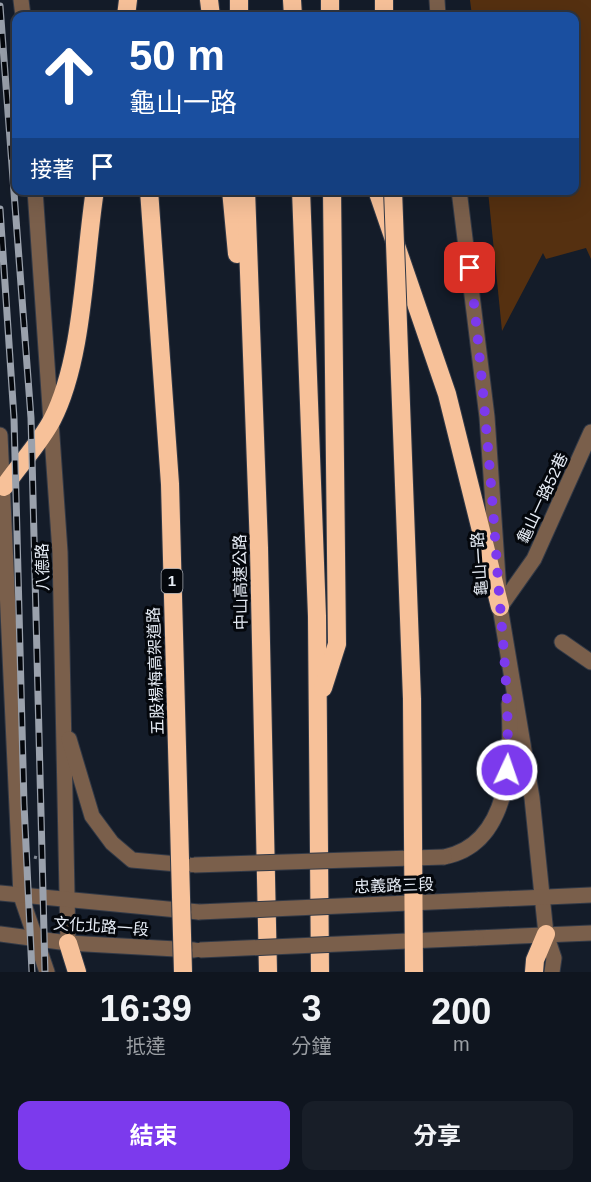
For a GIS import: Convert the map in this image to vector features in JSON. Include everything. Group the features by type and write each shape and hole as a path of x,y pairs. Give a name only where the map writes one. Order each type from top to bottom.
{"highway":[{"path":"4,487 52,420 69,370 83,290 93,195"},
{"name":"五股楊梅高架道路","path":"149,195 170,484 183,972"},
{"path":"231,195 259,548"},
{"name":"中山高速公路","path":"246,195 259,548 268,972"},
{"path":"301,195 317,616 320,972"},
{"path":"318,704 337,644 332,195"},
{"path":"379,195 447,394 500,607"},
{"path":"393,195 412,699 414,972"},
{"path":"534,972 535,960 546,934"},
{"path":"68,943 77,972"}],"street":[{"name":"八德路","path":"35,195 60,552 68,943"},
{"name":"龜山一路","path":"460,195 487,417 500,607 523,736 546,934 554,958 552,972"},
{"name":"龜山一路52巷","path":"500,607 534,559 591,432"},
{"path":"0,435 4,487 6,711 21,896 47,972"},
{"path":"562,642 591,662"},
{"path":"63,719 92,816 112,843 132,860 194,865 444,857 453,855 478,841 496,819 507,770 510,720 506,650"},
{"name":"文化北路一段","path":"0,893 199,912"},
{"name":"忠義路三段","path":"199,912 591,895"},
{"path":"546,934 591,933"},
{"name":"文化北路一段","path":"0,934 68,943 200,950 546,934"}],"path":[{"path":"30,856 45,860"}],"shaded area":[{"path":"470,0 591,0 591,259 586,248 546,259 543,253 502,331 488,195 579,195 579,12 472,12"}],"railway":[{"path":"0,6 12,165"},
{"path":"14,195 31,418 45,972"},
{"path":"0,209 14,418 24,804 32,972"}],"route":[{"path":"470,268 487,417 500,607 506,650 510,720 507,770"}]}
